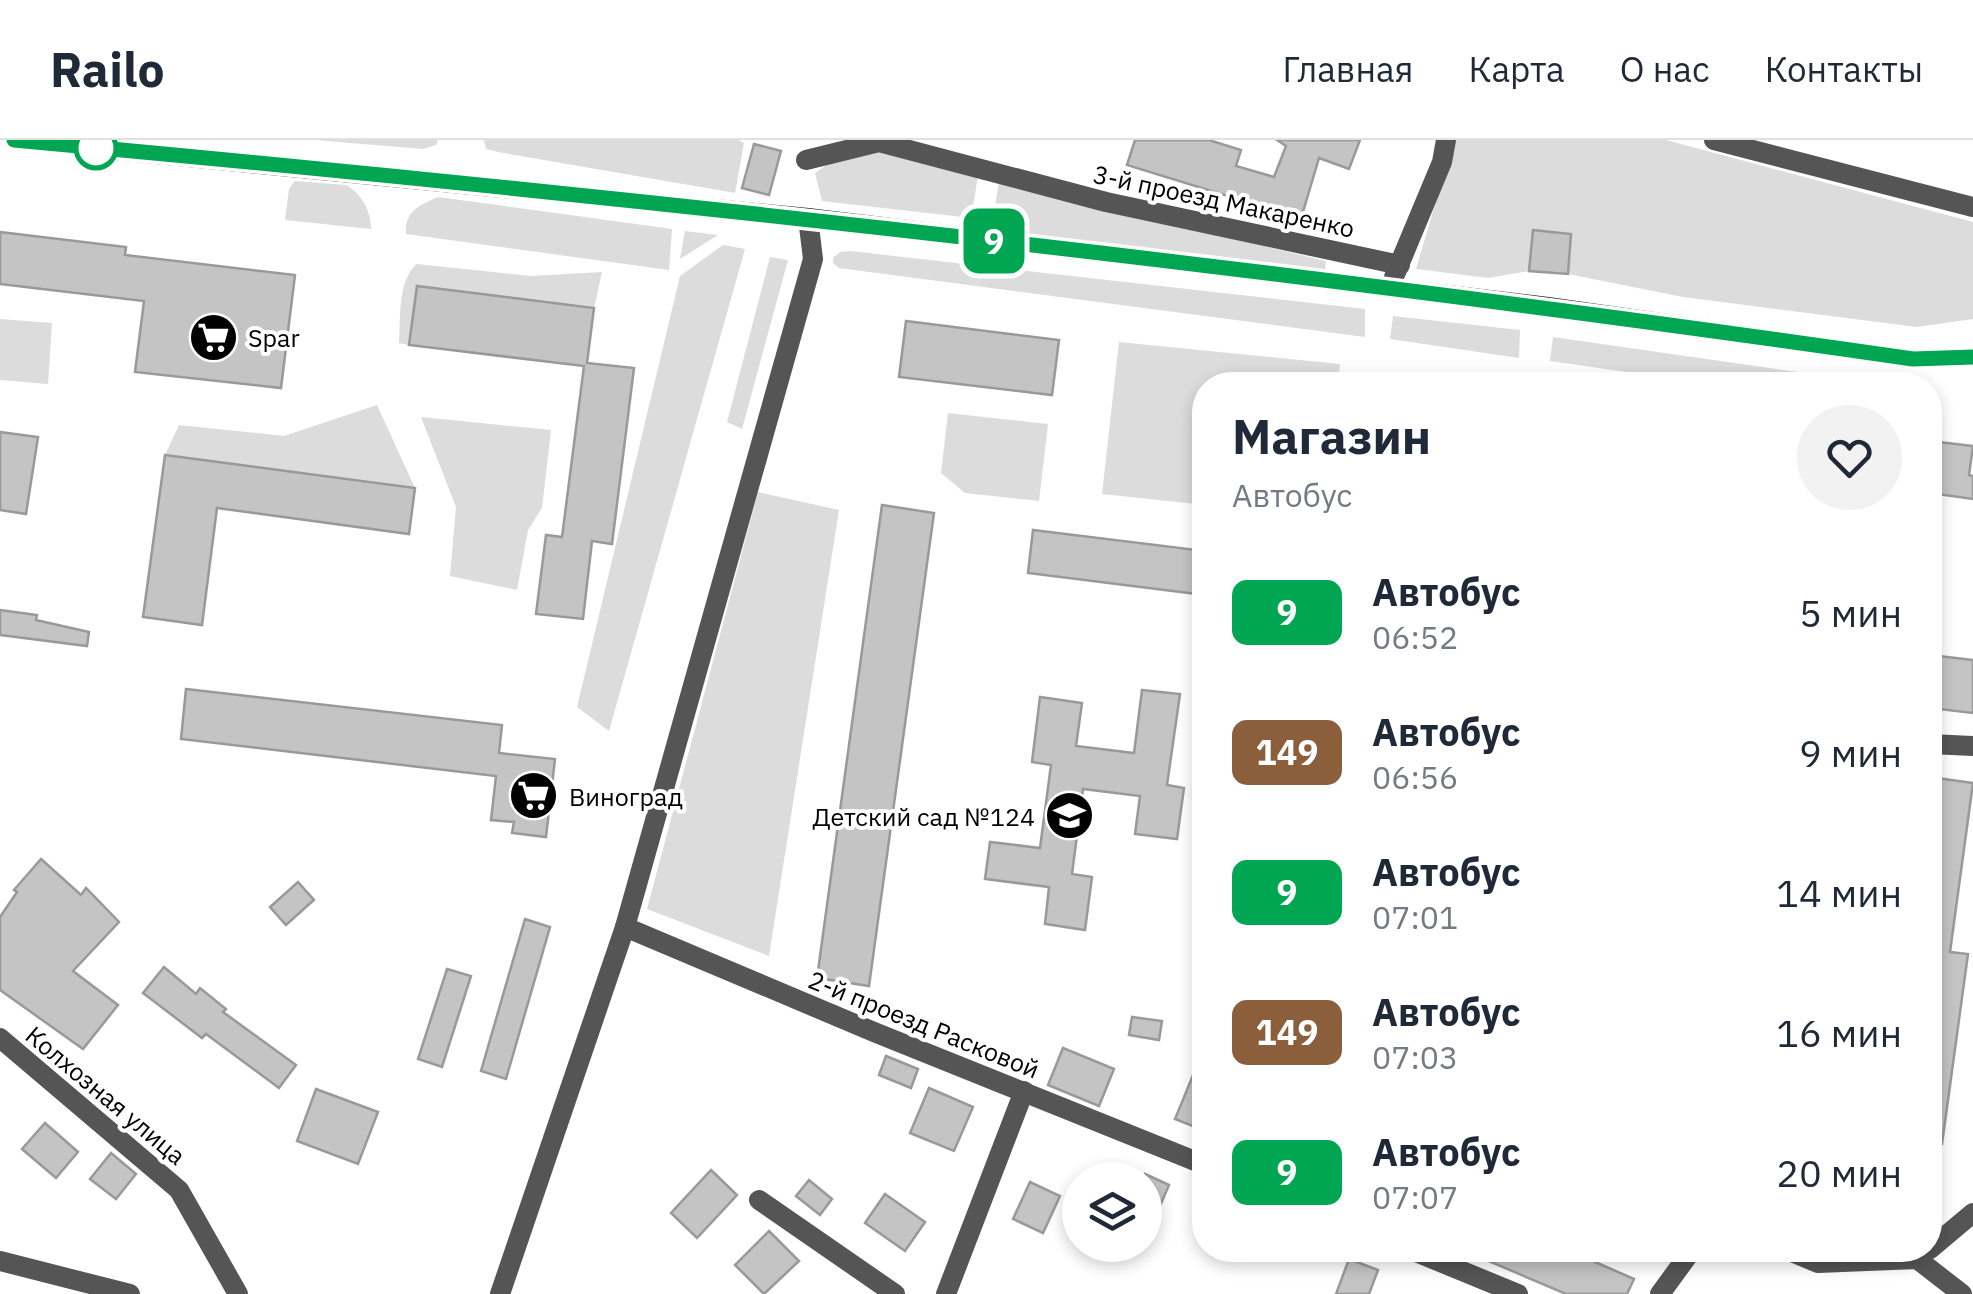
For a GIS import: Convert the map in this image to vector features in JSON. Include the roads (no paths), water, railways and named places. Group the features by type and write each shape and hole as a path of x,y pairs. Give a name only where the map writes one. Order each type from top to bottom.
{"main road":[{"path":"14,140 808,218 1388,288 1913,359 1973,357"}],"street":[{"path":"1388,288 1442,162 1446,140"},
{"path":"1714,140 1973,207"},
{"name":"3-й проезд Макаренко","path":"806,160 878,142 1106,202 1400,265"},
{"path":"500,1294 625,927 812,258 808,218"},
{"path":"1942,745 1973,746"},
{"name":"2-й проезд Расковой","path":"625,927 1192,1161"},
{"name":"Колхозная улица","path":"0,1038 180,1190 238,1294"},
{"path":"946,1294 1024,1091"},
{"path":"760,1200 895,1294"},
{"path":"1942,1239 1973,1214"},
{"path":"0,1261 130,1294"},
{"path":"1440,1262 1518,1294"},
{"path":"1660,1294 1683,1262"},
{"path":"1934,1262 1962,1294"}],"place":[{"name":"Spar","path":"213,337"},
{"name":"Виноград","path":"534,796"},
{"name":"Детский сад №124","path":"1070,816"}]}
